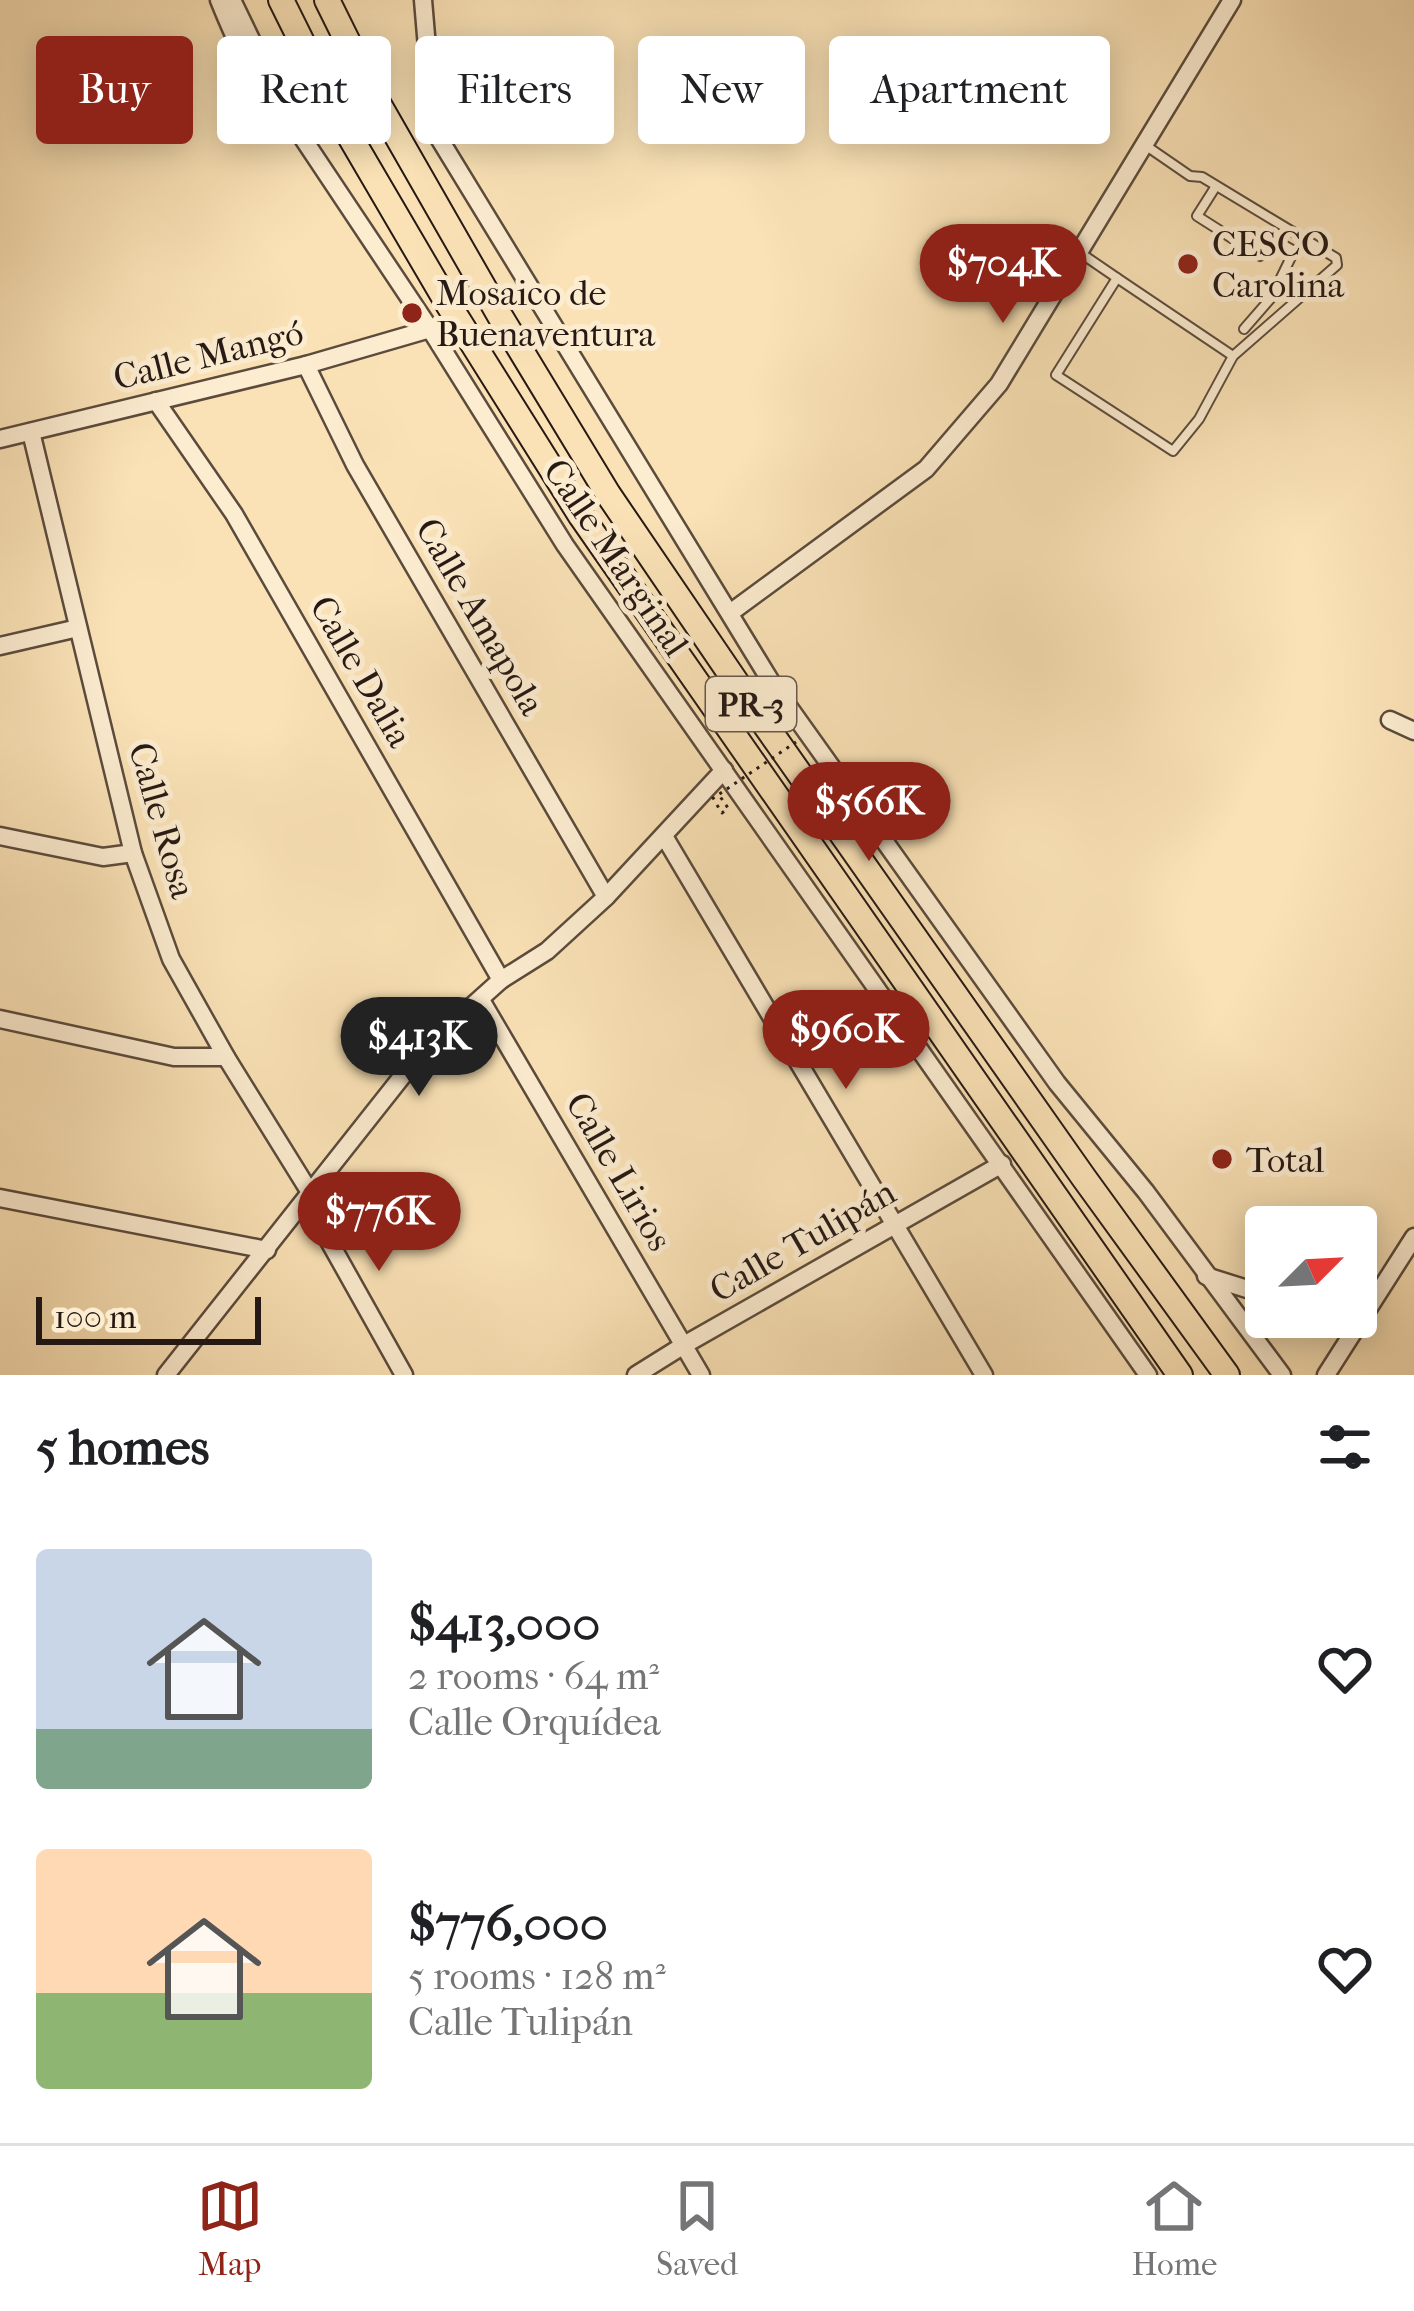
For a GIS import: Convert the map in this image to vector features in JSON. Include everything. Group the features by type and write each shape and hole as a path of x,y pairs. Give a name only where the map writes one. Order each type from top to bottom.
{"main road":[{"name":"PR-3","path":"281,0 342,123 580,517 1180,1375"},
{"name":"PR-3","path":"327,0 378,103 608,494 766,727 1227,1375"}],"street":[{"name":"Calle Marginal","path":"219,0 237,36"},
{"path":"232,0 249,36"},
{"name":"Calle Marginal","path":"423,0 434,130 773,685 1030,1045 1282,1375"},
{"path":"730,613 926,469 999,384 1232,0"},
{"name":"Calle Marginal","path":"307,144 566,545 1148,1375"},
{"name":"Calle Mangó","path":"0,440 430,329"},
{"name":"Calle Amapola","path":"306,364 356,464 606,897"},
{"name":"Calle Dalia","path":"156,400 234,514 501,980"},
{"name":"Calle Rosa","path":"31,432 133,853 172,959 308,1197"},
{"path":"0,646 78,628"},
{"path":"1390,719 1414,731"},
{"path":"166,1375 423,1050 501,980 547,951 606,897 724,770"},
{"path":"0,836 103,857 133,853"},
{"path":"664,836 984,1375"},
{"name":"Calle Lirios","path":"482,1000 701,1375"},
{"path":"0,1019 175,1057 226,1057"},
{"name":"Calle Tulipán","path":"636,1375 1002,1164"},
{"path":"308,1197 404,1375"},
{"path":"0,1198 266,1250"},
{"path":"1377,1290 1414,1237"},
{"path":"1206,1276 1245,1288"},
{"path":"1329,1374 1348,1338"}],"lane":[{"path":"1117,278 1055,375 1173,451 1199,419 1233,356 1337,265 1336,258 1202,177 1190,176 1144,144"},
{"path":"1216,186 1197,216 1260,256 1275,239 1294,251 1270,298 1244,329"},
{"path":"1078,252 1233,356"}],"path":[{"path":"722,800 728,808 722,813 712,799 796,742"}],"place":[{"name":"CESCO Carolina","path":"1188,264"},
{"name":"Mosaico de Buenaventura","path":"412,313"},
{"name":"Total","path":"1222,1159"}]}
